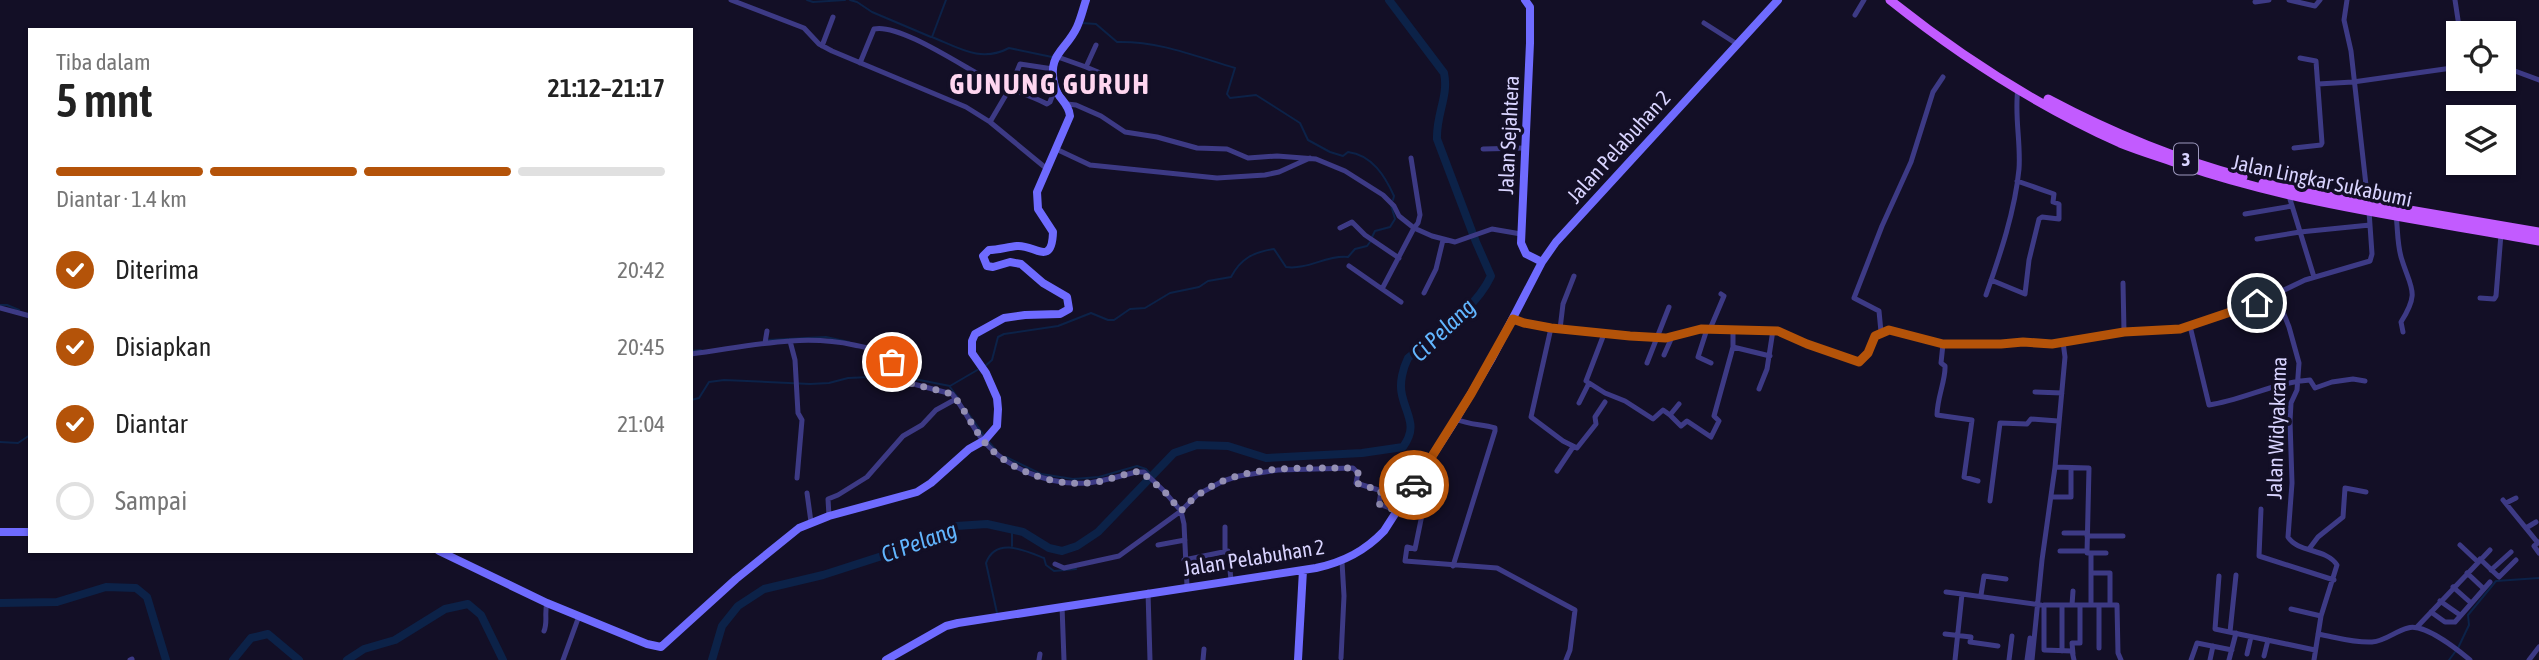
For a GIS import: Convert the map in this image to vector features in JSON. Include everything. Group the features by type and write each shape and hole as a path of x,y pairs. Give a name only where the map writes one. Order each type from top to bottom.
{"main road":[{"name":"Jalan Lingkar Sukabumi","path":"1890,0 2016,85 2120,143 2209,174 2288,195 2348,207 2368,207 2539,232"},
{"name":"Jalan Lingkar Sukabumi","path":"1898,0 1980,62"},
{"name":"Jalan Lingkar Sukabumi","path":"2016,85 2164,152 2274,186 2396,215 2539,241"}],"street":[{"path":"731,0 804,28 822,46 942,96 990,122 1047,169"},
{"path":"860,63 874,29 883,28 932,48 991,81 1048,104 1055,88 1055,55 1074,32 1086,0"},
{"name":"Jalan Sejahtera","path":"1521,234 1530,14 1525,0"},
{"name":"Jalan Pelabuhan 2","path":"886,660 951,625 1148,592 1303,570 1342,562 1374,542 1398,511 1456,419 1542,262 1560,237 1778,0"},
{"path":"1855,15 1864,0"},
{"path":"2255,2 2269,0"},
{"path":"2289,0 2313,6 2320,0"},
{"path":"1513,319 1551,328 1657,337 1672,337 1692,330 1773,330 1785,332 1807,344 1859,362 1868,353 1875,336 1881,332 1894,331 1943,344 2063,342 2124,332 2180,329 2226,315 2314,277 2370,261 2370,225 2351,51 2344,20 2347,0"},
{"path":"2455,0 2458,21"},
{"path":"822,46 833,17"},
{"path":"1704,23 1737,44"},
{"path":"1086,67 1096,45"},
{"path":"1055,55 1110,77 1117,76 1137,82"},
{"path":"2294,148 2322,144 2316,61 2300,58"},
{"path":"990,122 1021,63 1054,69"},
{"path":"2318,84 2353,82 2446,69"},
{"path":"2516,71 2539,79"},
{"path":"1881,332 1879,311 1854,298 1874,244 1911,162 1933,92 1943,77"},
{"path":"1986,295 2012,208 2017,181 2020,145 2016,85"},
{"path":"443,553 547,603 646,644 663,646 790,534 811,522 917,492 931,483 997,426 998,404 986,373 972,353 975,334 1004,318 1060,314 1069,309 1067,297 1021,264 1010,262 993,267 984,263 983,256 989,250 1018,246 1041,253 1051,247 1053,232 1036,204 1037,192 1069,120 1070,109 1055,88"},
{"path":"1067,104 1101,116 1125,132 1197,148 1231,149 1248,158 1311,158 1345,172 1383,195 1404,221 1414,228 1455,242 1484,231 1501,229 1521,234 1523,251 1542,262"},
{"path":"1483,149 1525,148"},
{"path":"1055,149 1090,165 1217,178 1265,175 1311,158"},
{"path":"1382,289 1420,215 1412,158"},
{"path":"1991,280 2025,293 2029,260 2039,218 2059,219 2059,204 2053,202 2054,194 2017,181"},
{"path":"2288,195 2314,277"},
{"path":"2245,214 2292,206"},
{"path":"2396,215 2402,260 2410,276 2413,292 2412,305 2402,322 2403,331"},
{"path":"1340,228 1352,222 1365,235 1399,258"},
{"path":"2257,239 2370,225"},
{"path":"2480,298 2496,298 2501,234"},
{"path":"1424,293 1436,270 1443,240"},
{"path":"1349,266 1401,302"},
{"path":"1560,329 1563,304 1574,276"},
{"path":"2123,283 2124,332"},
{"path":"1711,363 1698,357 1724,295 1721,293"},
{"name":"Jalan Widyakrama","path":"2276,294 2298,356 2298,381 2291,403 2290,421 2292,483 2288,537 2292,543 2336,562 2334,580"},
{"path":"1647,363 1669,307"},
{"path":"0,309 28,316"},
{"path":"2190,326 2208,405 2251,396 2298,381 2310,380 2315,388 2330,382 2353,379 2365,381"},
{"path":"1551,328 1531,416 1573,447"},
{"path":"1604,334 1586,380 1589,383 1653,419 1663,410 1680,426 1687,421 1711,437 1719,421 1714,416 1734,348 1733,330"},
{"path":"1759,390 1770,356 1773,330"},
{"path":"765,341 767,331"},
{"path":"693,351 733,347 777,338 790,341 803,337 826,337 856,343 879,352 890,362 898,380 947,391 956,398 999,456 1031,475 1089,483 1144,472 1181,511 1188,586"},
{"path":"1664,355 1672,337"},
{"path":"790,341 795,360 798,413 802,420 797,478"},
{"path":"2030,660 2055,467 2065,357 2063,342"},
{"path":"1943,344 1941,361 1945,366 1945,376 1938,393 1937,415 1972,420 1964,477 1978,481"},
{"path":"1734,348 1770,356"},
{"path":"1579,403 1589,383"},
{"path":"2035,393 2062,393"},
{"path":"829,516 828,499 867,477 903,436 922,425 936,410 956,398"},
{"path":"1557,471 1573,447 1577,447 1596,424 1595,417 1605,402"},
{"path":"1670,415 1679,404"},
{"path":"1453,566 1495,431 1483,424 1467,424 1456,419"},
{"path":"1990,500 2000,423 2027,424 2029,419 2058,421"},
{"path":"2055,467 2088,468 2088,553 2099,648"},
{"path":"1055,564 1064,568 1119,556 1181,511 1197,495 1223,481 1255,472 1353,468 1358,473 1356,483 1385,492 1391,473"},
{"path":"2053,497 2071,497 2071,468"},
{"path":"2309,549 2318,537 2344,515 2345,488 2366,492"},
{"path":"1381,491 1379,504 1398,511"},
{"path":"807,493 811,522"},
{"path":"1407,497 1424,505 1415,549 1408,547 1405,561 1497,568 1574,610 1570,650 1566,660"},
{"path":"2516,498 2504,501 2539,543 2534,547 2539,553"},
{"path":"2261,509 2259,556 2334,580 2321,617 2314,660"},
{"path":"2515,514 2524,509"},
{"path":"2526,528 2536,522"},
{"path":"1225,552 1226,527"},
{"path":"0,532 28,532"},
{"path":"2064,533 2123,536"},
{"path":"1157,545 1185,540"},
{"path":"2460,545 2499,576 2516,560"},
{"path":"2417,627 2490,550"},
{"path":"2060,551 2106,553"},
{"path":"1184,560 1230,552 1231,580"},
{"path":"2491,570 2511,552"},
{"path":"2087,562 2088,553"},
{"path":"1341,658 1344,585 1342,562"},
{"path":"1298,660 1303,570"},
{"path":"2091,573 2110,573 2110,605"},
{"path":"2467,573 2484,589"},
{"path":"2229,660 2232,650 2236,575"},
{"path":"1981,596 1984,576 2006,579"},
{"path":"2220,576 2215,629 2315,650"},
{"path":"2042,579 2039,605 2044,650 2073,651"},
{"path":"2431,612 2440,620 2455,622 2490,582"},
{"path":"2453,587 2471,603"},
{"path":"2072,605 2073,591"},
{"path":"1148,592 1150,660"},
{"path":"1946,592 2039,605 2117,605 2118,653 2121,660"},
{"path":"1955,660 1962,594"},
{"path":"2015,609 2016,601"},
{"path":"2440,601 2460,615"},
{"path":"544,631 547,624 547,603"},
{"path":"2033,612 2039,605"},
{"path":"2062,605 2062,651"},
{"path":"2073,660 2072,643 2080,643 2080,605"},
{"path":"1062,606 1064,660"},
{"path":"2291,609 2321,617"},
{"path":"563,660 579,615"},
{"path":"2318,634 2369,642 2417,627 2457,649 2470,660"},
{"path":"1945,634 1971,637 1970,642 1998,646"},
{"path":"2009,660 2012,636"},
{"path":"2247,654 2251,637"},
{"path":"2030,638 2030,660"},
{"path":"2264,656 2268,640"},
{"path":"2191,660 2195,644 2232,650"},
{"path":"2210,660 2213,646"},
{"path":"2529,660 2539,648"},
{"path":"1203,660 1204,649"}],"waterway":[{"path":"807,0 845,0"},
{"path":"850,0 931,37"},
{"path":"946,0 932,37 979,54 1009,48 1052,57"},
{"name":"Ci Pelang","path":"712,660 722,626 738,606 764,589 823,575 882,556 956,526 987,524 1023,532 1049,548 1062,551 1077,546 1098,532 1174,453 1197,445 1228,446 1266,458 1362,453 1403,447 1411,427 1401,386 1408,358 1465,311 1491,276 1437,139 1445,90 1444,73 1389,0"},
{"path":"1082,23 1096,24 1117,42 1162,47 1235,68 1227,94 1230,98 1256,95 1300,123 1308,140 1343,156 1348,152 1364,157 1382,174 1394,196 1393,200"},
{"path":"1372,237 1375,231 1390,227 1395,219 1391,205"},
{"path":"984,367 992,360 998,337 1004,334 1058,326 1091,313 1114,320 1130,309 1145,308 1170,293 1231,277 1244,261 1267,250 1274,249 1286,267 1294,267 1348,257 1355,249 1367,246 1370,242"},
{"path":"0,305 19,310"},
{"path":"768,340 826,337 849,342"},
{"path":"693,351 701,350"},
{"path":"899,376 950,386 979,369"},
{"path":"693,400 699,398 709,382 724,380 810,384 848,378 893,376"},
{"path":"950,387 959,399"},
{"path":"968,413 985,437"},
{"path":"0,442 18,443 28,436"},
{"path":"988,441 996,450"},
{"path":"1006,457 1041,474 1073,479 1099,477 1137,466 1146,469 1152,476"},
{"path":"1012,529 1012,546"},
{"path":"997,613 986,563 997,550 1012,548 1029,552 1044,558 1046,565 1054,571 1076,569"},
{"path":"2458,648 2469,625 2468,615 2496,581 2539,578"},
{"name":"Ci Pelang","path":"0,603 57,602 106,587 136,588 147,597 166,660"},
{"name":"Ci Pelang","path":"347,660 364,649 395,640 445,609 468,604 481,615 503,660"},
{"name":"Ci Pelang","path":"233,660 251,638 268,634 299,660"},
{"path":"2449,660 2455,652"}],"way so far":[{"path":"892,362 888,363 898,380 952,394 984,441 999,456 1031,475 1089,483 1140,471 1164,491 1181,511 1197,495 1223,481 1255,472 1353,468 1358,473 1356,483 1381,491 1379,504 1398,511 1414,485"}],"district":[{"name":"GUNUNG GURUH","path":"1050,84"}],"route":[{"path":"1414,485 1471,394 1513,319 1551,328 1666,338 1701,329 1778,331 1859,362 1864,360 1875,336 1885,331 1949,345 2023,342 2052,344 2124,332 2180,329 2257,303"}]}
